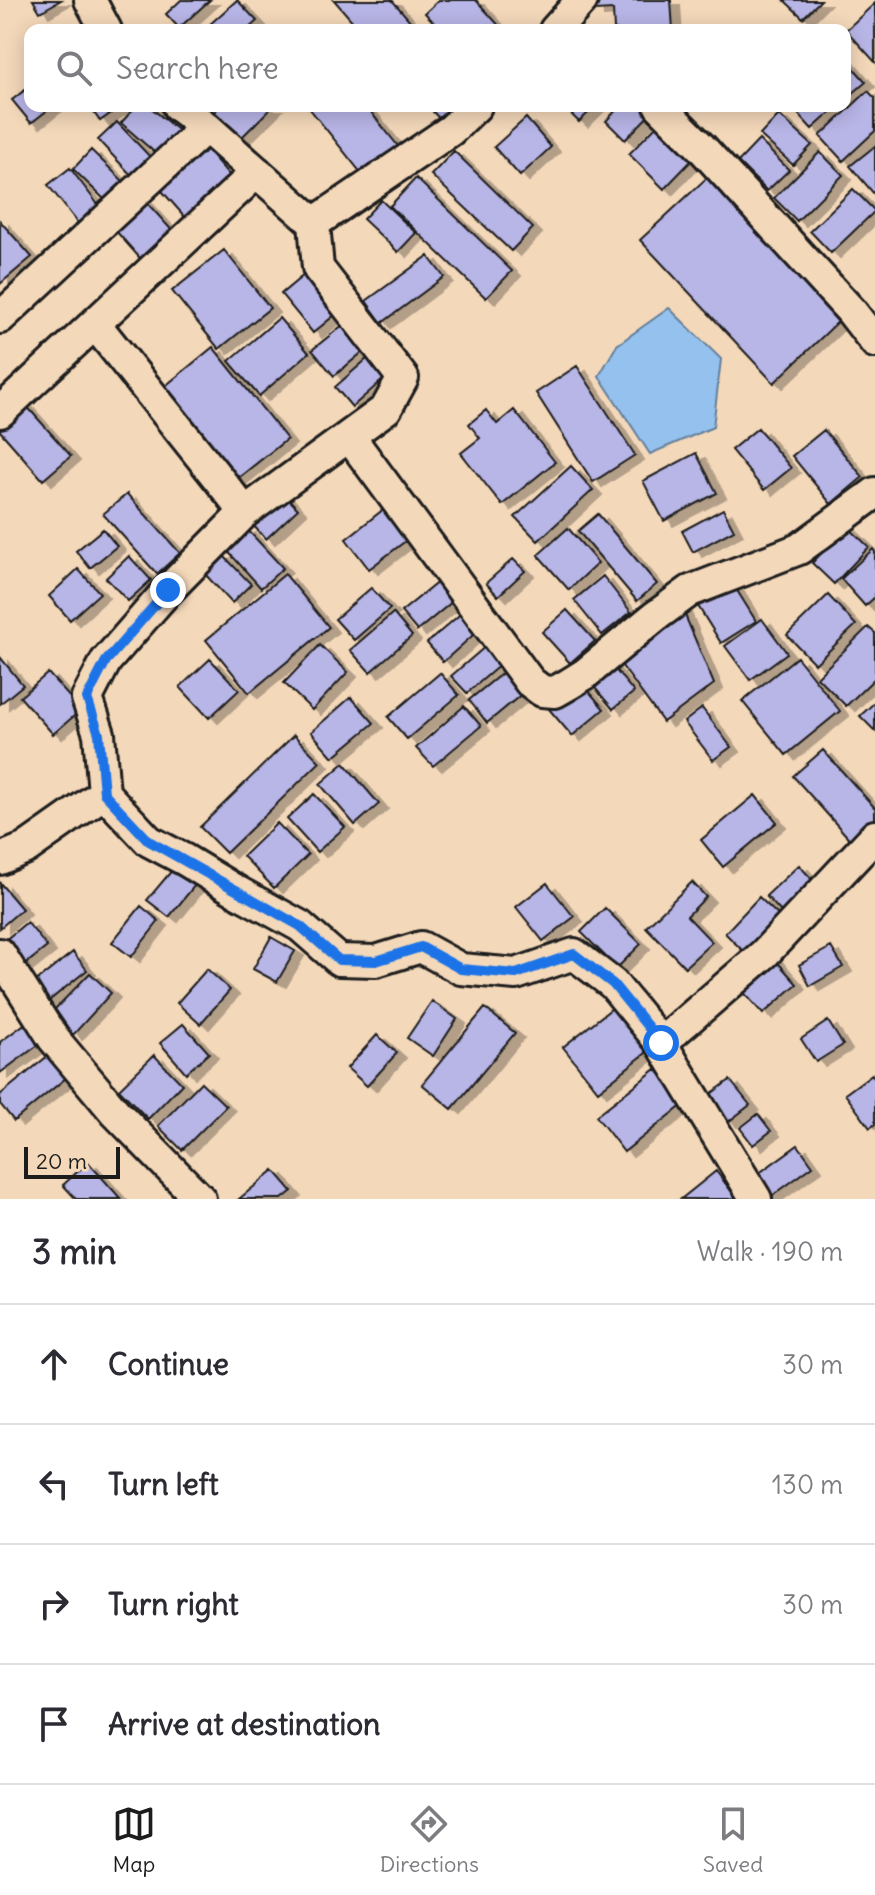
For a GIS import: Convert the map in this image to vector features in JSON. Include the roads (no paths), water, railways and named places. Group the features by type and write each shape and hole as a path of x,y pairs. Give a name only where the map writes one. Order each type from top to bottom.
{"street":[{"path":"90,0 103,24"},
{"path":"186,112 314,223 318,268 403,378 386,409 245,512 168,590 106,661 87,698 99,734 104,793 149,841 300,926 339,960 376,961 421,947 461,969 516,974 574,954 613,984 661,1043 756,1199"},
{"path":"314,223 451,130 470,112"},
{"path":"666,112 851,311 875,342"},
{"path":"0,318 206,127"},
{"path":"0,412 257,172"},
{"path":"95,324 245,512"},
{"path":"349,436 530,682 542,691 555,692 585,674 690,591 799,549 875,493"},
{"path":"0,859 26,848 104,793"},
{"path":"661,1043 764,954 875,836"},
{"path":"0,954 53,1038 115,1112 200,1199"}],"water":[{"path":"669,308 721,359 713,427 650,454 599,376 617,345"}]}
